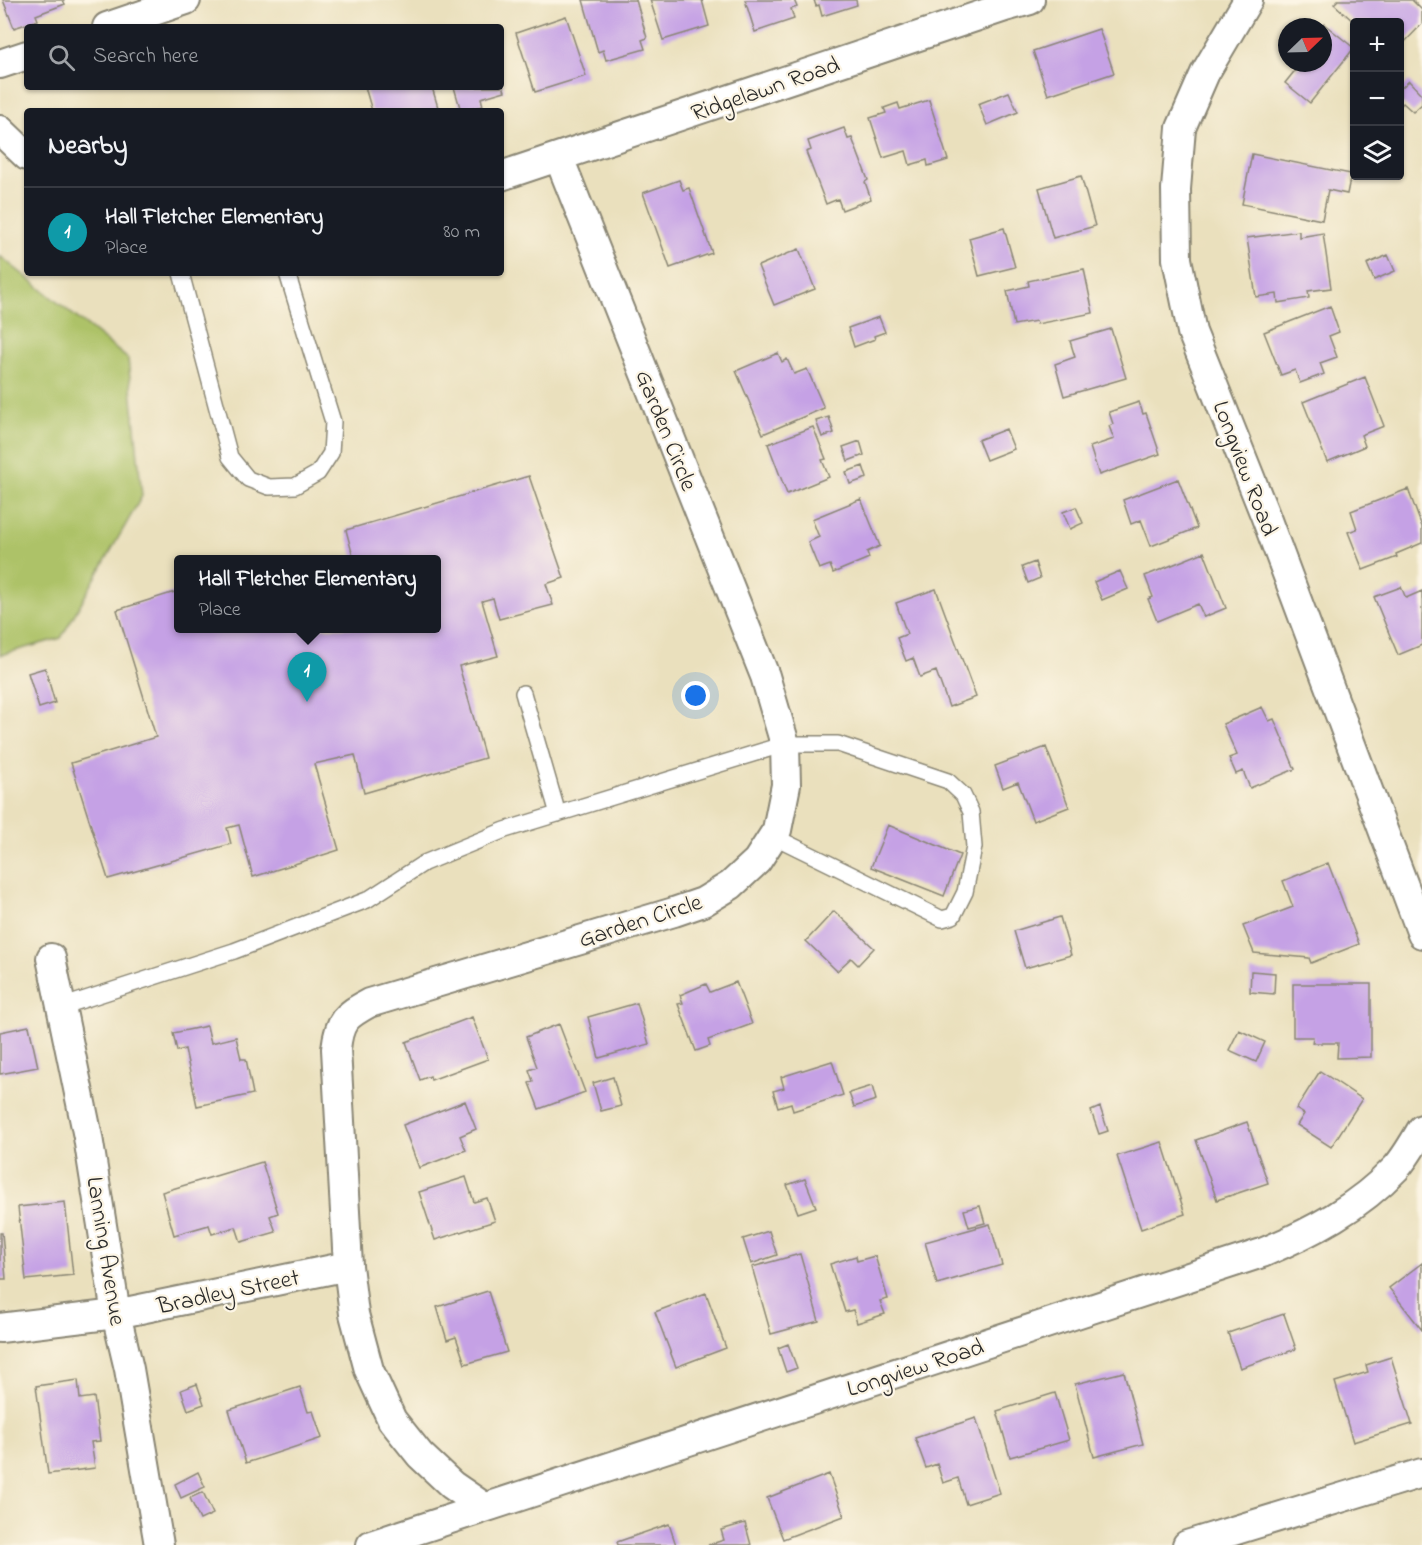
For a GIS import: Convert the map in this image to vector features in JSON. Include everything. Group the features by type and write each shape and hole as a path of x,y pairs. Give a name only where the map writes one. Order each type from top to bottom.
{"street":[{"path":"116,24 186,0"},
{"name":"Longview Road","path":"1248,0 1205,73 1181,128 1176,189 1177,259 1192,332 1265,515 1422,934"},
{"name":"Ridgelawn Road","path":"504,175 1012,2"},
{"path":"0,64 24,56"},
{"path":"0,130 24,153"},
{"name":"Garden Circle","path":"483,1507 452,1485 420,1455 392,1420 369,1370 354,1314 348,1266 336,1048 338,1030 348,1014 369,1003 703,902 731,885 757,861 777,830 786,785 785,744 765,676 559,158"},
{"name":"Lanning Avenue","path":"51,958 88,1137 116,1314 129,1369 159,1545"},
{"name":"Longview Road","path":"371,1545 1262,1253 1304,1236 1353,1207 1397,1167 1422,1129"},
{"name":"Bradley Street","path":"0,1328 116,1314 348,1266"},
{"path":"1187,1545 1422,1473"}],"lane":[{"path":"182,276 230,457 248,479 269,487 295,486 318,473 331,453 333,422 288,276"},
{"path":"523,693 558,814"},
{"path":"61,1007 234,951 367,900 424,863 505,830 785,744 838,744 948,781 963,795 971,812 974,847 965,892 953,916 942,919 773,836"}],"green space":[{"path":"0,256 128,359 142,496 61,638 0,655"}],"building":[{"path":"3,0 63,0 65,4 36,15 38,20 14,28"},
{"path":"583,0 636,0 647,38 642,40 645,49 606,60 603,50 598,52"},
{"path":"650,0 702,0 709,26 663,40"},
{"path":"745,0 794,0 797,7 791,9 794,19 755,32"},
{"path":"814,0 856,0 857,5 822,16 819,5 816,6"},
{"path":"1338,0 1412,0 1422,10 1422,24 1404,43 1404,18 1350,18 1334,4"},
{"path":"566,16 586,76 535,92 516,33"},
{"path":"1099,29 1114,73 1048,95 1033,51"},
{"path":"1332,30 1350,45 1350,53 1310,103 1285,83 1294,72 1332,72"},
{"path":"1409,81 1422,95 1422,104 1413,112 1404,104 1404,85"},
{"path":"504,88 505,91 481,98 483,106 460,108 455,90"},
{"path":"366,90 433,90 438,108 371,108"},
{"path":"1009,92 1018,112 987,125 978,104"},
{"path":"929,100 948,160 928,166 927,160 910,165 906,151 883,158 870,118 886,113 884,108 898,103 900,109"},
{"path":"844,128 848,139 852,138 868,180 865,182 871,199 842,210 838,199 826,204 806,152 811,150 808,141"},
{"path":"1252,154 1350,174 1347,194 1328,190 1322,220 1242,204"},
{"path":"1081,176 1095,226 1053,238 1039,188"},
{"path":"679,180 683,190 689,188 712,253 670,268 643,193"},
{"path":"1004,228 1015,267 979,276 969,238"},
{"path":"1299,231 1299,237 1323,233 1331,288 1308,291 1309,298 1278,303 1277,294 1256,297 1247,238"},
{"path":"799,249 815,289 774,305 758,266"},
{"path":"1388,255 1395,271 1374,280 1367,264"},
{"path":"1084,269 1093,313 1037,324 1036,321 1014,325 1007,291 1029,286 1028,281"},
{"path":"1330,306 1339,332 1329,336 1337,357 1320,363 1324,374 1300,383 1295,370 1281,375 1264,332"},
{"path":"879,317 885,332 874,336 875,339 854,347 848,328"},
{"path":"1111,329 1126,378 1064,396 1055,364 1075,357 1070,341"},
{"path":"778,353 782,362 787,359 794,374 807,369 824,408 763,434 736,371"},
{"path":"1365,377 1384,426 1361,435 1365,446 1327,462 1303,402"},
{"path":"1139,402 1143,414 1146,413 1160,454 1099,475 1090,447 1114,439 1109,426 1113,424 1109,412"},
{"path":"829,417 834,433 822,437 816,421"},
{"path":"813,427 826,459 822,460 829,477 787,494 768,444"},
{"path":"1006,429 1014,449 986,460 978,440"},
{"path":"860,441 864,455 848,461 843,447"},
{"path":"863,466 867,478 850,484 846,472"},
{"path":"529,476 564,578 546,584 553,605 499,619 493,598 482,601 498,656 459,666 485,758 364,793 355,755 314,764 339,850 253,877 239,825 227,828 231,844 108,879 71,763 156,737 117,610 174,592 174,633 441,633 441,555 353,555 346,530"},
{"path":"1178,479 1197,528 1151,546 1141,520 1131,524 1123,500"},
{"path":"1408,489 1422,527 1422,543 1396,554 1397,557 1363,570 1348,532 1357,529 1351,511"},
{"path":"861,499 880,546 867,552 869,558 833,573 830,565 819,569 808,542 819,537 812,519"},
{"path":"1076,507 1083,523 1070,529 1063,512"},
{"path":"1204,552 1226,608 1204,617 1198,604 1157,621 1148,599 1153,597 1145,576"},
{"path":"1035,562 1040,578 1028,583 1022,567"},
{"path":"1120,571 1128,589 1102,600 1094,582"},
{"path":"1401,587 1406,598 1422,591 1422,645 1398,655 1374,597"},
{"path":"936,589 976,697 949,707 936,671 920,677 913,658 906,661 897,638 907,634 896,603"},
{"path":"45,668 55,703 39,708 28,673"},
{"path":"1262,707 1269,721 1274,719 1295,769 1250,788 1243,771 1236,774 1229,758 1237,755 1223,724"},
{"path":"1046,747 1069,807 1033,821 1018,782 1003,788 995,766"},
{"path":"888,825 960,855 944,896 871,867"},
{"path":"1328,863 1359,944 1311,963 1309,958 1254,953 1243,926 1293,907 1283,881"},
{"path":"834,911 874,948 858,965 851,958 837,971 806,941"},
{"path":"1060,917 1071,955 1025,968 1014,931"},
{"path":"1251,971 1275,973 1274,994 1250,992"},
{"path":"736,982 752,1024 708,1040 710,1046 696,1051 678,1004 683,1003 680,995 706,984 710,992"},
{"path":"1293,984 1371,984 1371,1057 1337,1058 1338,1043 1312,1043 1313,1037 1293,1037"},
{"path":"637,1003 649,1044 599,1058 588,1017"},
{"path":"472,1017 488,1059 431,1080 430,1076 420,1080 406,1042"},
{"path":"559,1024 585,1092 539,1109 529,1083 533,1081 529,1070 537,1067 526,1037"},
{"path":"29,1026 38,1067 0,1074 0,1032"},
{"path":"207,1026 211,1043 236,1037 241,1059 246,1059 253,1094 197,1106 185,1049 177,1051 173,1033"},
{"path":"1239,1030 1265,1042 1256,1062 1229,1050"},
{"path":"832,1061 843,1095 793,1111 791,1103 778,1107 773,1091 784,1088 781,1077"},
{"path":"1320,1071 1362,1099 1331,1147 1297,1125 1304,1114 1296,1109"},
{"path":"613,1077 621,1106 601,1111 593,1083"},
{"path":"872,1086 876,1100 854,1107 849,1093"},
{"path":"465,1101 476,1129 460,1136 466,1150 419,1168 403,1125"},
{"path":"1100,1107 1108,1131 1099,1134 1091,1111"},
{"path":"1247,1122 1268,1183 1217,1200 1196,1140"},
{"path":"1162,1142 1185,1214 1141,1229 1117,1156"},
{"path":"262,1162 278,1213 270,1216 276,1232 241,1242 236,1227 212,1234 209,1225 174,1235 162,1192"},
{"path":"466,1177 474,1202 487,1198 495,1221 435,1240 419,1192"},
{"path":"805,1179 816,1207 798,1213 787,1185"},
{"path":"65,1202 73,1275 26,1280 18,1207"},
{"path":"980,1206 985,1223 969,1227 964,1210"},
{"path":"990,1224 1002,1265 937,1284 925,1242"},
{"path":"769,1231 777,1255 751,1264 743,1239"},
{"path":"0,1233 2,1233 6,1279 0,1279"},
{"path":"800,1254 819,1321 771,1334 752,1267"},
{"path":"856,1256 857,1261 875,1256 888,1299 880,1301 885,1314 857,1323 853,1310 845,1312 830,1264"},
{"path":"1422,1263 1422,1330 1389,1288"},
{"path":"488,1291 507,1352 465,1364 456,1337 447,1340 437,1307"},
{"path":"706,1293 726,1348 676,1367 655,1312"},
{"path":"1284,1314 1296,1349 1240,1368 1228,1333"},
{"path":"788,1344 797,1368 786,1372 778,1348"},
{"path":"1391,1357 1412,1424 1353,1442 1335,1382 1368,1372 1366,1365"},
{"path":"1124,1372 1143,1444 1094,1457 1075,1384"},
{"path":"78,1380 80,1399 94,1397 100,1441 91,1442 95,1468 48,1474 36,1386"},
{"path":"197,1384 204,1404 188,1410 181,1390"},
{"path":"300,1387 308,1412 313,1411 322,1438 246,1463 229,1410"},
{"path":"1055,1393 1069,1440 1010,1457 997,1411"},
{"path":"976,1418 1000,1493 966,1504 958,1478 943,1483 937,1464 926,1468 915,1438"},
{"path":"198,1472 205,1487 181,1498 175,1484"},
{"path":"829,1474 844,1516 783,1539 767,1498"},
{"path":"203,1492 213,1514 200,1520 190,1498"},
{"path":"745,1523 751,1545 708,1545 724,1540 721,1530"},
{"path":"669,1524 676,1545 618,1545 617,1542"}],"place":[{"name":"Hall Fletcher Elementary","path":"307,702"}]}
